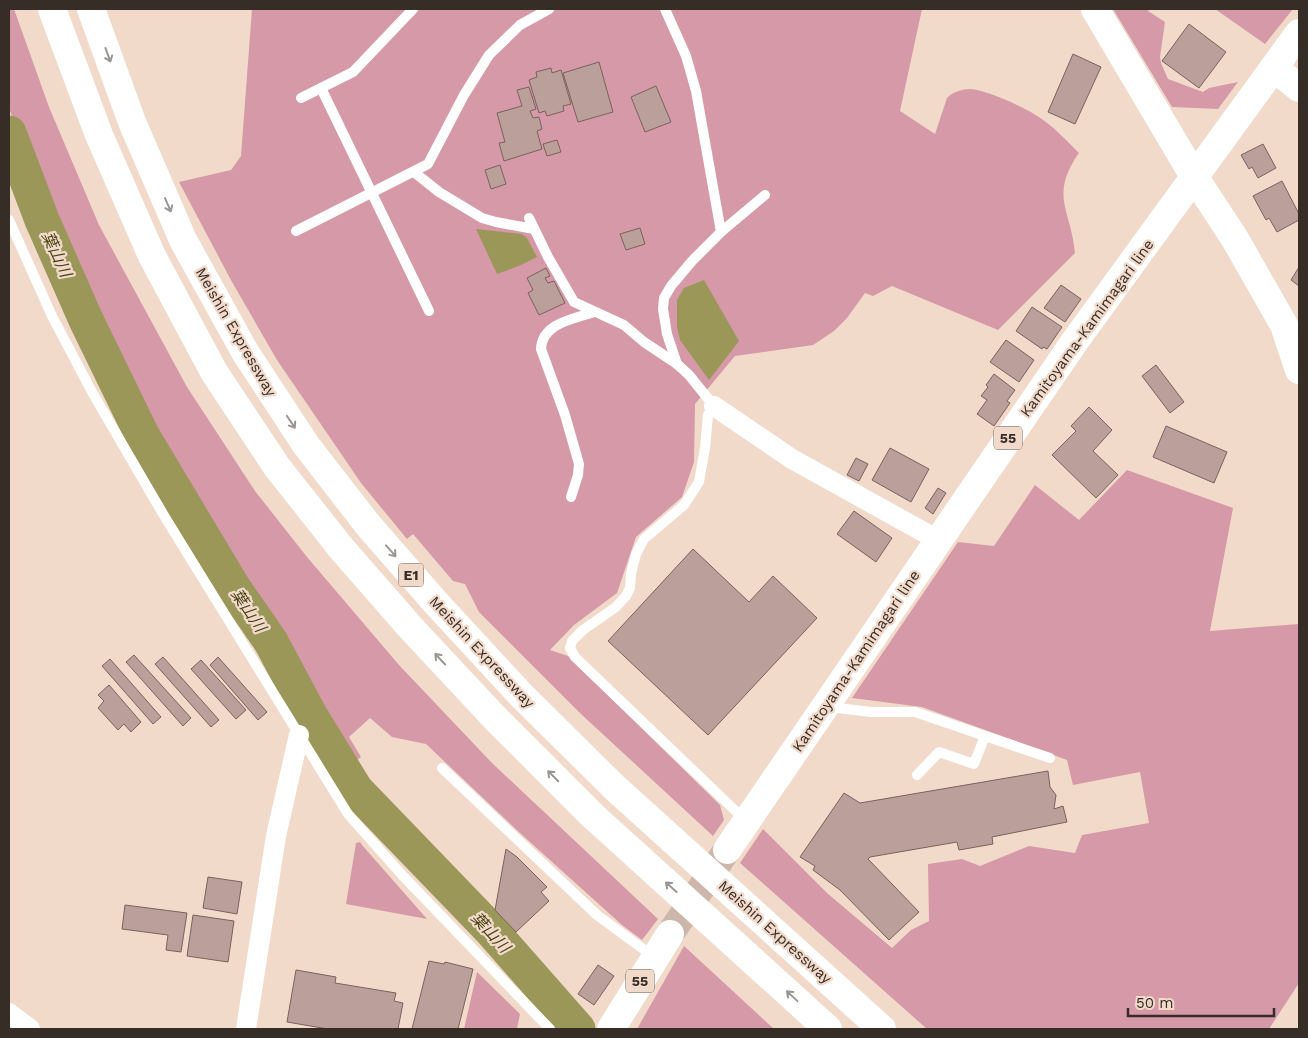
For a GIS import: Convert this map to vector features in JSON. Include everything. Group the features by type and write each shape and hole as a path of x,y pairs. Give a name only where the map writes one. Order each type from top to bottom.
{"main road":[{"name":"E1","path":"52,9 99,135 152,256 214,372 276,466 340,548 410,628 494,717 593,816 828,1029"},
{"name":"Meishin Expressway","path":"91,9 132,122 184,240 245,352 306,445 374,532 436,603 521,695 614,787 882,1029"},
{"path":"1095,9 1195,178 1235,239 1284,325 1299,370"},
{"name":"Kamitoyama-Kamimagari line","path":"727,850 1075,341 1299,33"},
{"path":"1274,68 1299,88"},
{"name":"55","path":"611,1029 670,934"},
{"path":"808,961 886,1029"}],"street":[{"path":"714,406 792,459 938,540"},
{"path":"246,1029 276,836 299,735"},
{"path":"9,1014 30,1029"}],"lane":[{"path":"301,98 353,72 413,9"},
{"path":"296,231 428,164 464,95 489,55 520,25 549,9"},
{"path":"666,9 686,56 696,91 721,232"},
{"path":"321,88 429,311"},
{"path":"414,172 439,192 482,218 534,229"},
{"path":"677,364 667,334 663,309 664,298 671,286 687,267 721,232 766,195"},
{"path":"529,218 574,302 624,325 644,342 677,364 689,375 714,406 708,415 699,482 684,505 644,539 636,554 630,574 630,588 626,596 616,607 583,630 572,641 570,648 574,657 746,822"},
{"path":"9,220 52,316 92,392 163,514 348,814 403,876 550,1029"},
{"path":"571,497 578,475 578,464 565,414 541,349 541,341 545,334 557,325 594,312"},
{"path":"825,706 871,712 915,712 1050,758"},
{"path":"917,775 939,752 974,764 985,736"},
{"path":"442,768 597,915 654,958"}],"shaded area":[{"path":"9,9 14,9 49,107 99,225 187,387 255,491 307,557 399,665 492,763 658,919 642,940 622,925 520,833 426,744 392,737 370,718 349,737 361,757 349,766 308,696 283,646 236,580 154,438 128,391 66,258 9,108"},
{"path":"252,9 922,9 900,111 935,134 947,98 961,90 978,90 1006,100 1039,117 1055,129 1079,153 1070,168 1063,192 1075,253 998,330 892,286 873,296 865,293 847,318 834,331 813,345 735,356 695,404 694,462 682,497 636,537 617,593 574,625 550,650 568,656 720,805 724,820 713,836 581,714 479,612 465,584 453,581 413,534 407,539 361,483 277,360 232,282 179,182 231,170 241,156"},
{"path":"1113,9 1149,9 1148,11 1165,22 1160,57 1168,79 1203,92 1209,88 1238,82 1218,109 1172,107"},
{"path":"1215,9 1293,9 1265,44"},
{"path":"476,229 522,234 527,238 537,257 497,274"},
{"path":"704,280 739,341 709,380 680,340 677,326 677,300 684,288"},
{"path":"1127,470 1233,508 1210,631 1299,624 1299,983 1269,1029 927,1029 740,863 763,829 827,893 892,948 911,930 929,921 928,864 962,859 980,866 1029,846 1075,853 1082,835 1149,823 1140,772 1073,785 1067,760 922,707 852,698 958,542 994,546 1035,485 1079,520"},
{"path":"360,842 427,919 346,904 356,843"},
{"path":"684,946 774,1029 637,1029"},
{"path":"477,972 520,1014 517,1029 464,1029"}],"building":[{"path":"1189,24 1226,52 1199,88 1162,61"},
{"path":"1073,54 1101,67 1075,124 1048,112"},
{"path":"599,62 613,112 578,122 563,73"},
{"path":"551,68 552,73 561,70 571,104 563,106 564,111 547,116 545,111 539,113 529,80 537,77 536,72"},
{"path":"656,86 671,122 645,132 631,97"},
{"path":"529,87 536,109 530,111 533,118 539,117 542,129 537,131 542,149 504,161 499,143 505,142 497,113 522,106 517,90"},
{"path":"557,140 561,152 547,156 543,144"},
{"path":"1263,144 1276,168 1258,178 1252,167 1249,169 1241,155"},
{"path":"500,165 506,184 491,189 485,170"},
{"path":"1282,181 1299,214 1299,220 1277,232 1269,218 1266,220 1253,196"},
{"path":"640,228 645,244 626,250 620,234"},
{"path":"1299,267 1299,286 1291,280"},
{"path":"546,268 550,276 545,278 548,283 554,281 565,303 539,315 528,293 533,290 527,278"},
{"path":"1061,285 1081,299 1065,322 1044,308"},
{"path":"1032,307 1062,327 1047,349 1043,347 1042,349 1016,331"},
{"path":"1006,340 1034,360 1019,382 990,362"},
{"path":"1156,365 1184,402 1170,413 1142,376"},
{"path":"994,374 1015,390 1007,401 1010,403 994,426 977,414 987,400 981,396"},
{"path":"1089,407 1112,430 1093,451 1118,475 1096,498 1052,455 1076,431 1071,426"},
{"path":"1166,426 1227,452 1214,483 1153,457"},
{"path":"890,448 929,469 911,502 872,480"},
{"path":"856,458 868,464 859,481 847,475"},
{"path":"938,488 946,493 933,514 925,508"},
{"path":"854,511 892,538 876,562 837,534"},
{"path":"693,549 749,602 773,576 817,618 708,735 608,641"},
{"path":"134,655 191,718 183,726 126,662"},
{"path":"163,657 219,720 211,727 155,664"},
{"path":"218,657 267,712 258,720 210,665"},
{"path":"110,659 161,717 153,724 102,666"},
{"path":"201,660 246,710 236,719 191,669"},
{"path":"109,685 141,722 131,732 124,724 118,730 98,708 104,701 98,695"},
{"path":"1048,771 1050,787 1056,795 1054,809 1063,806 1067,822 992,837 993,844 959,850 957,842 870,857 868,859 919,912 889,940 840,890 813,870 815,866 800,857 844,793 860,803"},
{"path":"506,849 517,857 547,887 541,892 549,901 516,932 495,910"},
{"path":"208,877 242,882 237,914 203,908"},
{"path":"125,905 187,913 181,952 166,950 168,935 122,929"},
{"path":"193,915 234,921 228,962 187,956"},
{"path":"429,961 444,964 445,962 473,969 458,1029 412,1029"},
{"path":"598,965 614,976 594,1005 578,994"},
{"path":"296,970 336,977 335,983 396,993 394,1001 403,1003 398,1029 328,1029 287,1022"}],"waterway":[{"name":"葉山川","path":"9,133 42,220 86,320 142,435 233,587 271,642 310,715 356,790 490,929 578,1029"}],"tunnel":[{"path":"670,934 727,850"}]}
